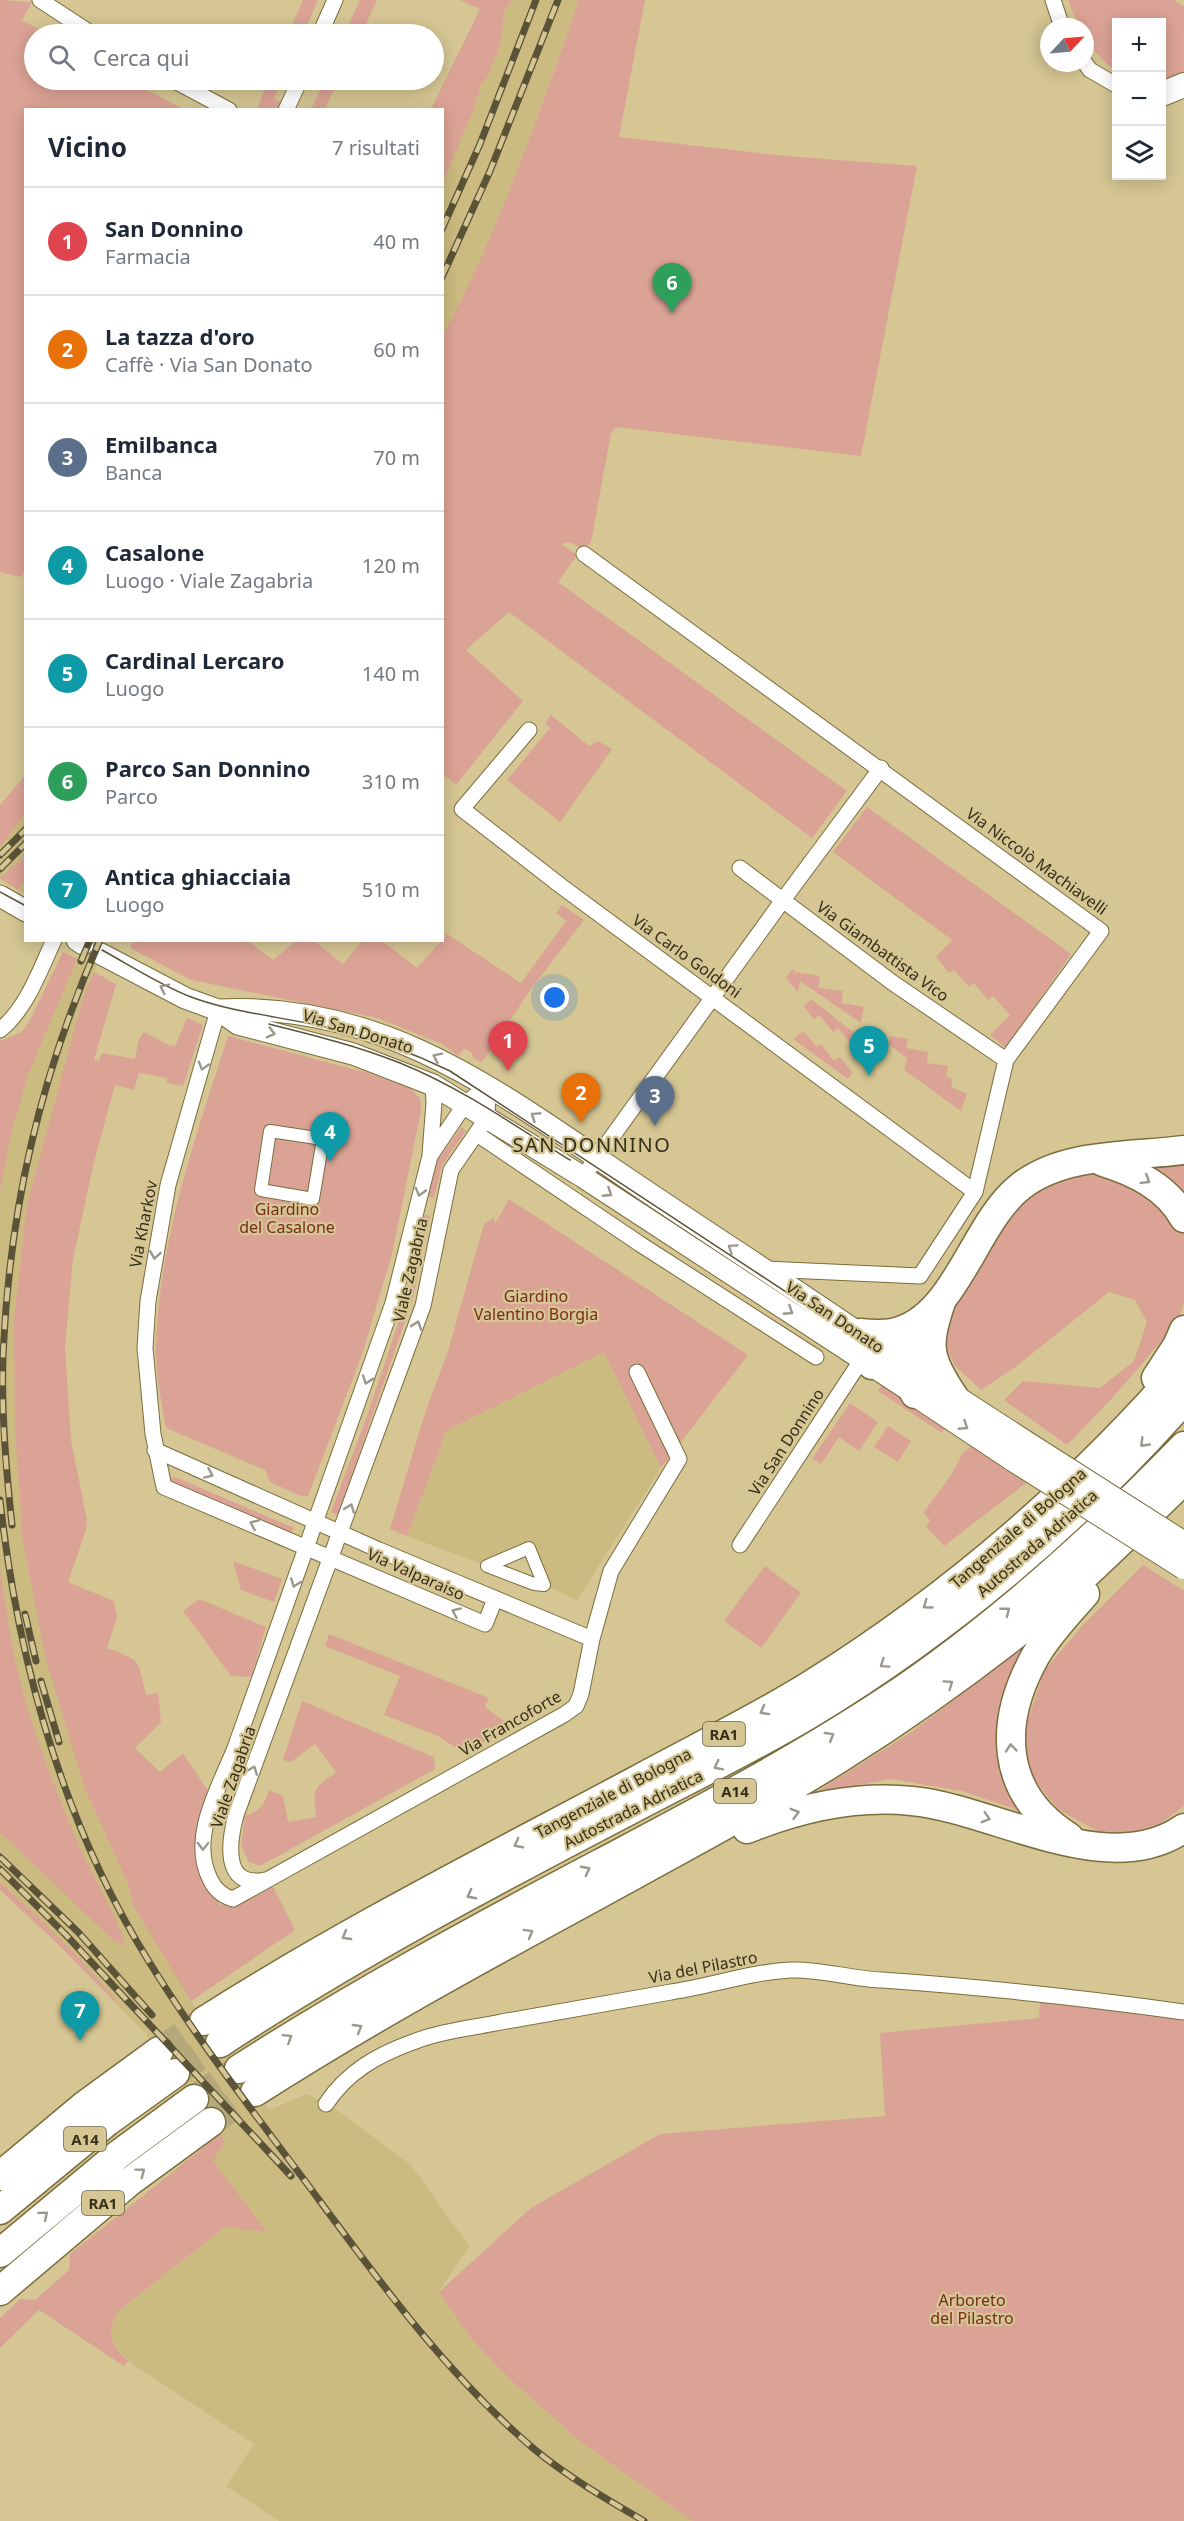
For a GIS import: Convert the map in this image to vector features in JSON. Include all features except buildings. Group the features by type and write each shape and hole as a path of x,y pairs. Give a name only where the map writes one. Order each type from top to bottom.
{"highway":[{"path":"865,1352 902,1363 922,1350 925,1326 996,1214 1014,1192 1038,1175 1054,1168 1095,1160 1184,1150"},
{"path":"1095,1160 1144,1178 1168,1196 1184,1218"},
{"path":"865,1352 891,1333 925,1326"},
{"path":"925,1326 933,1361 954,1397"},
{"path":"1037,1514 1154,1381 1177,1346 1184,1330"},
{"path":"902,1363 908,1382 915,1394"},
{"name":"Tangenziale di Bologna","path":"212,2032 386,1913 720,1736 806,1688 864,1650 951,1587 1037,1514 1100,1456 1184,1365"},
{"name":"Autostrada Adriatica","path":"212,2032 284,2001 386,1941 731,1759 810,1714 927,1635 1072,1516 1184,1400"},
{"name":"Autostrada Adriatica","path":"239,2069 411,1964 746,1785 890,1698 945,1660 1022,1599 1126,1505 1184,1446"},
{"path":"1078,1843 1056,1829 1041,1815 1019,1782 1010,1746 1011,1725 1016,1703 1025,1677 1048,1638 1184,1481"},
{"path":"255,2092 319,2051 422,1991 752,1811 823,1768 961,1676 1037,1617 1084,1576 1184,1481"},
{"path":"623,1881 764,1822 821,1806 862,1800 913,1801 936,1805 1045,1836 1098,1848 1139,1848 1161,1842 1184,1828"},
{"path":"0,2156 85,2096 161,2061"},
{"path":"0,2176 85,2105 161,2061"},
{"name":"A14","path":"0,2210 108,2121 161,2061"},
{"name":"A14","path":"0,2253 110,2160 194,2099"},
{"name":"RA1","path":"0,2291 91,2213 211,2122"},
{"path":"0,2303 91,2213"}],"main road":[{"path":"1166,92 1184,85"},
{"path":"1166,94 1184,96"},
{"path":"0,896 24,910"},
{"name":"Via San Donato","path":"87,946 185,998 218,1010 238,1024 353,1054 433,1085 465,1104 482,1126 583,1177 865,1352"},
{"name":"Via San Donato","path":"218,1010 297,1012 354,1026 422,1050 488,1085 761,1268 915,1394 1184,1544"},
{"name":"Via San Donato","path":"902,1363 954,1397 1019,1450 1184,1568"}],"street":[{"path":"40,0 77,24"},
{"path":"324,24 335,0"},
{"path":"1053,0 1059,18"},
{"path":"1093,72 1112,83"},
{"path":"192,90 225,108"},
{"path":"287,108 295,90"},
{"name":"Via Niccolò Machiavelli","path":"584,554 881,768 1101,931 1006,1060 975,1192 920,1276 761,1268"},
{"name":"Via Carlo Goldoni","path":"529,730 462,809 975,1192"},
{"path":"583,1177 881,768"},
{"name":"Via Giambattista Vico","path":"740,868 893,982 1006,1060"},
{"path":"0,1030 14,1018 21,1007 53,942"},
{"name":"Via Kharkov","path":"218,1010 168,1185 148,1301 145,1348 155,1450 164,1487 307,1547"},
{"name":"Viale Zagabria","path":"267,1879 233,1899 223,1896 213,1885 207,1873 202,1838 317,1522 393,1304 430,1156 435,1103 433,1085"},
{"path":"465,1104 488,1085"},
{"path":"482,1126 488,1085"},
{"name":"Viale Zagabria","path":"430,1156 465,1104"},
{"name":"Viale Zagabria","path":"267,1879 255,1882 246,1880 237,1874 230,1856 230,1837 236,1815 423,1306 451,1170 482,1126"},
{"name":"Via San Donato","path":"482,1126 640,1244 816,1357"},
{"path":"270,1131 323,1139 313,1199 261,1190 270,1131"},
{"name":"Via San Donnino","path":"740,1545 865,1352"},
{"name":"Via Francoforte","path":"267,1879 576,1706 581,1694 592,1638 611,1571 679,1460 637,1372"},
{"path":"155,1450 317,1522"},
{"name":"Via Valparaiso","path":"317,1522 592,1638"},
{"name":"Via Valparaiso","path":"307,1547 484,1624 495,1599"},
{"name":"Via del Pilastro","path":"326,2104 338,2086 355,2071 379,2056 414,2041 471,2028 690,1989 744,1975 793,1970 1064,1996 1184,2012"}],"shaded area":[{"path":"492,0 579,0 516,177 469,287 444,336 444,117"},
{"path":"24,777 24,893 0,879 0,805"},
{"path":"85,942 106,942 94,972 116,984 94,1059 35,1388 71,1651 213,1986 191,2001 269,2110 307,2094 334,2108 410,2164 469,2246 439,2292 472,2340 512,2381 582,2443 692,2521 279,2521 226,2486 254,2444 128,2361 112,2342 110,2331 113,2320 121,2309 225,2227 266,2231 212,2161 225,2141 145,2033 58,1944 0,1890 0,1099 22,1032 35,1012 63,952 77,959"},
{"path":"604,1352 661,1468 577,1600 544,1585 529,1548 487,1566 407,1536 447,1430"}],"green space":[{"path":"0,0 32,2 22,20 29,24 24,24 24,90 148,90 181,108 24,108 24,572 21,577 0,572"},
{"path":"303,0 318,0 307,24 292,24"},
{"path":"360,0 377,0 366,24 349,24"},
{"path":"460,0 511,0 504,12 500,46 487,77 481,84 475,106 444,180 444,108 431,108 440,90 444,90 444,82 480,9"},
{"path":"579,0 645,0 619,137 786,156 917,166 861,456 616,427 611,433 591,542 585,550 570,542 561,544 577,555 558,582 847,791 812,838 509,612 466,650 523,701 456,785 444,775 444,334 482,256 533,129"},
{"path":"1068,0 1174,0 1184,6 1184,73 1174,78 1166,78 1166,18 1112,18 1112,67 1094,50 1094,18 1075,18"},
{"path":"264,90 278,90 274,98 282,103 278,108 258,108"},
{"path":"320,90 334,90 325,108 311,108"},
{"path":"551,715 589,746 598,741 612,749 560,822 507,780 550,728 545,723"},
{"path":"24,777 24,815 0,847 0,805"},
{"path":"867,807 1071,954 1006,1048 990,1035 1010,1015 993,996 988,1000 974,983 969,987 954,970 949,973 936,957 952,940 833,852"},
{"path":"24,857 24,881 18,890 0,878"},
{"path":"562,905 584,920 531,989 482,1062 473,1058 472,1053 464,1048 458,1056 442,1044 377,1018 191,980 130,948 133,942 249,942 273,960 295,942 315,942 343,964 361,942 383,942 417,968 440,942 444,942 447,934 521,983 566,921 556,913"},
{"path":"63,952 77,959 28,1075 12,1130 0,1190 0,1041 22,1032 27,1026"},
{"path":"793,969 795,972 820,976 818,988 843,991 841,1003 864,1007 861,1023 800,981 798,992 786,978"},
{"path":"94,972 116,984 94,1060 99,1061 102,1053 135,1059 139,1039 144,1032 175,1046 187,1018 203,1025 183,1086 167,1083 167,1078 139,1073 134,1090 115,1085 94,1162 73,1259 65,1347 71,1440 87,1521 68,1582 114,1601 117,1617 107,1648 126,1655 136,1663 146,1695 158,1693 161,1722 135,1748 160,1772 183,1753 210,1794 201,1875 220,1905 235,1904 272,1885 295,1930 191,2001 133,1905 128,1883 85,1789 45,1656 23,1541 15,1431 14,1320 27,1205 83,998"},
{"path":"811,999 875,1049 873,1061 856,1041 851,1044 838,1028 833,1032 819,1015 814,1019 804,1007"},
{"path":"803,1031 817,1047 821,1044 834,1061 840,1057 853,1073 848,1079 793,1039"},
{"name":"Giardino del Casalone","path":"228,1036 368,1073 410,1088 420,1099 421,1111 392,1254 363,1352 308,1496 301,1496 270,1482 265,1470 166,1428 162,1407 157,1375 156,1342 164,1264 192,1149"},
{"path":"890,1036 908,1039 906,1048 928,1052 927,1063 948,1066 946,1077 953,1079 951,1087 967,1094 961,1111 904,1070 907,1058 888,1044"},
{"path":"462,1127 466,1131 442,1165 434,1198 428,1196 438,1160"},
{"path":"1184,1160 1184,1191 1169,1178 1142,1164"},
{"path":"1088,1171 1126,1177 1184,1228 1184,1301 1179,1321 1115,1395 1067,1445 1004,1400 1023,1381 1100,1388 1134,1361 1147,1322 1135,1300 1109,1292 1014,1368 981,1390 955,1366 944,1343 949,1311 1008,1215 1035,1193"},
{"name":"Giardino Valentino Borgia","path":"509,1199 748,1355 661,1468 604,1352 447,1430 407,1536 390,1529 424,1416 448,1351 484,1224 494,1218 495,1224"},
{"path":"424,1215 430,1216 413,1298 338,1515 331,1512 367,1416 408,1294"},
{"path":"882,1384 946,1427 942,1433 878,1391"},
{"path":"850,1403 878,1422 859,1451 839,1437 821,1464 812,1459"},
{"path":"888,1426 911,1441 898,1462 874,1447"},
{"path":"971,1446 1026,1483 944,1546 926,1527 930,1520 923,1513 950,1477 963,1453"},
{"path":"173,1476 294,1528 291,1534 170,1483"},
{"path":"233,1561 282,1579 274,1602 241,1590"},
{"path":"1143,1565 1184,1591 1184,1806 1153,1829 1102,1834 1058,1809 1027,1771 1026,1726 1044,1671 1083,1625"},
{"path":"765,1566 801,1593 761,1648 724,1621"},
{"path":"0,1569 15,1660 33,1726 74,1834 125,1942 114,1941 0,1832"},
{"path":"199,1599 266,1627 251,1677 231,1676 183,1611"},
{"path":"329,1634 489,1698 485,1707 512,1727 464,1753 438,1736 384,1715 400,1676 325,1646"},
{"path":"1024,1647 1003,1699 996,1742 1004,1769 1033,1820 1009,1807 962,1791 891,1779 815,1793 910,1733"},
{"path":"302,1701 434,1757 435,1769 260,1866 249,1862 241,1846 245,1816 261,1807 269,1790 283,1796 288,1822 316,1817 314,1800 316,1790 336,1772 315,1744 291,1762 283,1760"},
{"path":"0,1882 65,1944 124,2011 58,1944 0,1890"},
{"name":"Arboreto del Pilastro","path":"1040,2001 1184,2018 1184,2521 692,2521 582,2443 512,2381 472,2340 439,2292 531,2208 660,2134 885,2116 880,2033 1039,2018"},
{"path":"220,2134 225,2141 213,2161 267,2232 225,2227 121,2309 113,2323 111,2336 128,2361 124,2366 39,2310 0,2348 0,2318 20,2299 35,2300 69,2270 70,2254"}],"tunnel":[{"path":"159,2051 204,2021"},
{"path":"175,2073 220,2043"},
{"path":"194,2099 239,2069"},
{"path":"211,2122 255,2092"}],"tram line":[{"path":"0,892 24,905"},
{"path":"102,950 157,981 208,1003 349,1033 394,1047 450,1071 818,1313"},
{"path":"269,1024 352,1046 422,1073 487,1108 570,1160"}],"railway":[{"path":"444,225 480,144 536,0"},
{"path":"444,273 490,171 558,0"},
{"path":"0,855 24,831"},
{"path":"0,869 24,845"},
{"path":"81,961 89,942"},
{"path":"12,1525 4,1442 3,1400 6,1303 12,1249 31,1144 45,1093 60,1042 99,942"},
{"path":"0,1500 19,1621 48,1739 91,1852 148,1960 186,2019 248,2105 362,2258 443,2358 472,2390 534,2449 601,2496 644,2521"},
{"path":"25,1614 36,1661"},
{"path":"41,1681 59,1742"},
{"path":"0,1857 78,1932 152,2015"},
{"path":"0,1869 66,1935 291,2176"}],"place":[{"name":"Parco San Donnino","path":"672,313"},
{"name":"San Donnino","path":"508,1071"},
{"name":"Cardinal Lercaro","path":"869,1076"},
{"name":"La tazza d'oro","path":"581,1123"},
{"name":"Emilbanca","path":"655,1126"},
{"name":"Casalone","path":"330,1162"},
{"name":"Antica ghiacciaia","path":"80,2041"}],"district":[{"name":"SAN DONNINO","path":"592,1144"}]}
